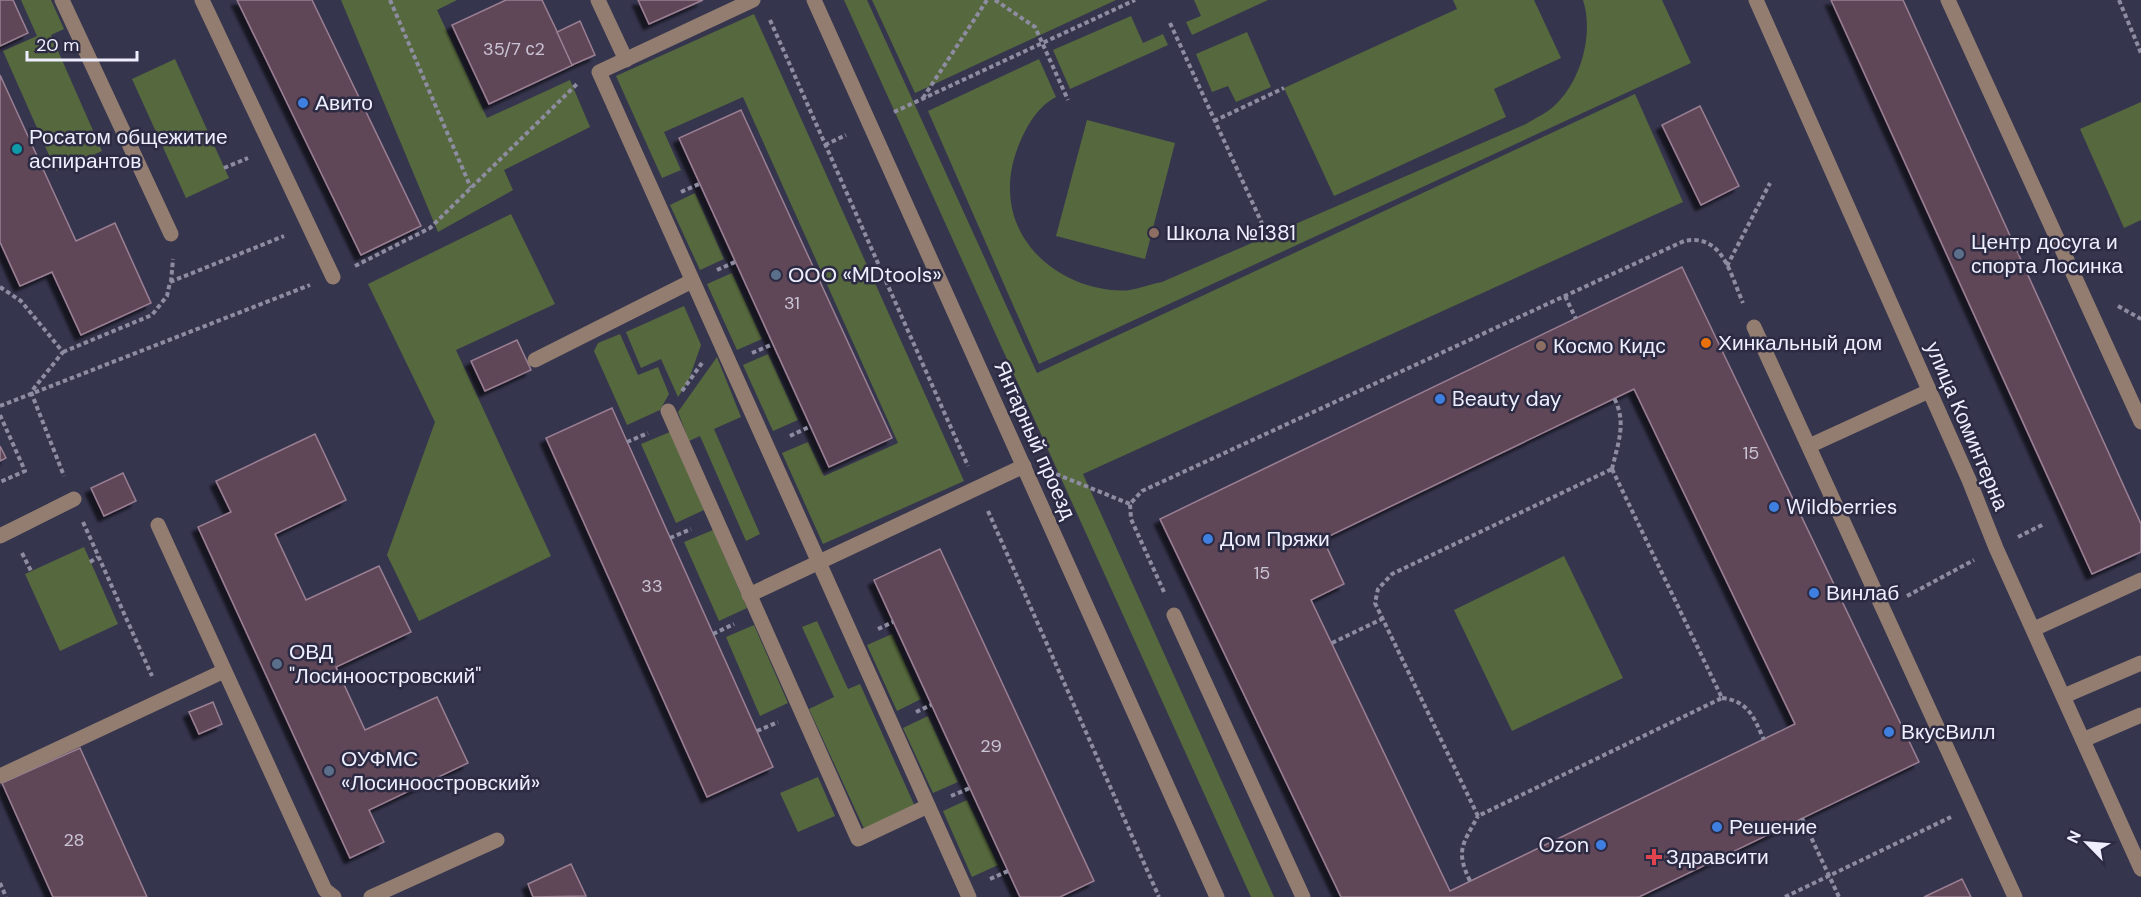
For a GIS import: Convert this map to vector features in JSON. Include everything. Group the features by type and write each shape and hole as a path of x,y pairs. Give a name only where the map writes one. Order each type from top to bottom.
{"street":[{"path":"62,0 171,234"},
{"path":"202,0 333,277"},
{"path":"598,0 626,60"},
{"path":"753,0 599,72 969,897"},
{"name":"Янтарный проезд","path":"814,0 1217,897"},
{"name":"улица Коминтерна","path":"1756,0 1996,548 2141,869"},
{"path":"1948,0 2141,422"},
{"path":"535,360 692,281"},
{"path":"1754,327 2015,897"},
{"path":"1809,446 1929,391"},
{"path":"668,411 858,839 928,806"},
{"path":"749,595 1024,466"},
{"path":"0,536 74,499"},
{"path":"158,525 325,890 334,897"},
{"path":"2034,629 2141,580"},
{"path":"1174,615 1299,896"},
{"path":"2064,696 2141,663"},
{"path":"0,776 224,671"},
{"path":"2083,740 2141,715"},
{"path":"371,897 497,840"}],"path":[{"path":"390,0 471,188"},
{"path":"922,99 987,0"},
{"path":"995,0 1035,27 1068,100"},
{"path":"870,124 1135,0"},
{"path":"2119,0 2141,53"},
{"path":"766,10 1159,897"},
{"path":"1170,23 1265,230"},
{"path":"1215,121 1284,88"},
{"path":"1726,267 1770,183"},
{"path":"0,406 31,393 63,352 152,315 167,296 171,282 309,226"},
{"path":"1174,615 1129,511 1133,497 1152,486 1684,241 1696,238 1712,244 1719,250 1754,327"},
{"path":"0,287 21,301 63,352"},
{"path":"1565,296 1576,319"},
{"path":"668,411 718,338"},
{"path":"31,393 98,557 163,699"},
{"path":"1614,398 1621,411 1622,425 1612,469 1722,698"},
{"path":"0,415 25,471 0,482"},
{"path":"1478,816 1375,603 1376,596 1381,584 1392,574 1612,469"},
{"path":"1883,609 2044,524"},
{"path":"90,562 98,557"},
{"path":"1332,643 1383,619"},
{"path":"1470,881 1461,858 1463,845 1478,816 1722,698 1740,702 1750,710 1764,740"},
{"path":"1785,897 1973,806"},
{"path":"1802,818 1839,897"},
{"path":"0,883 6,897"}],"green space":[{"path":"21,0 51,0 64,29 51,35 102,151 56,171 3,51 37,36"},
{"path":"341,0 457,0 437,10 487,118 570,80 590,127 504,170 513,190 438,232"},
{"path":"844,0 867,0 1037,373 1635,94 1683,202 1083,474 1274,897 1251,897"},
{"path":"872,0 1116,0 915,93"},
{"path":"1194,0 1268,0 1192,35 1186,22 1201,16"},
{"path":"1453,0 1534,0 1561,58 1494,89 1506,117 1334,196 1284,88 1457,9"},
{"path":"1583,0 1662,0 1691,63 1039,364 928,111 1039,59 1056,97 1038,112 1018,147 1012,169 1010,190 1019,229 1043,261 1061,273 1093,286 1111,290 1130,290 1162,282 1526,124 1544,113 1563,96 1578,71 1583,57 1587,28"},
{"path":"754,14 964,481 823,544 782,453 808,442 824,476 898,443 743,97 664,132 681,170 662,178 616,76"},
{"path":"1131,16 1143,43 1163,34 1168,45 1070,89 1053,50"},
{"path":"1247,32 1271,87 1236,102 1228,86 1212,92 1196,54"},
{"path":"175,59 229,178 186,198 132,79"},
{"path":"2141,102 2141,220 2124,228 2080,129"},
{"path":"1087,120 1175,143 1145,259 1056,236"},
{"path":"695,193 724,259 700,270 670,205"},
{"path":"511,214 555,304 456,350 551,556 419,621 387,555 435,422 368,284"},
{"path":"732,273 762,339 737,350 707,284"},
{"path":"684,306 701,345 688,382 678,397 661,359 641,368 626,332"},
{"path":"620,334 638,375 658,367 669,394 660,410 627,425 594,351 598,343"},
{"path":"768,354 798,420 773,431 743,365"},
{"path":"717,357 741,417 714,429 760,534 746,541 700,436 689,441 678,412"},
{"path":"670,432 704,510 676,523 641,444"},
{"path":"713,530 747,608 719,621 684,542"},
{"path":"84,547 118,624 60,651 25,574"},
{"path":"1564,556 1623,678 1512,731 1454,610"},
{"path":"817,621 848,689 860,684 917,811 867,835 809,709 834,697 802,627"},
{"path":"754,625 788,703 760,716 726,637"},
{"path":"892,634 921,699 897,711 867,645"},
{"path":"928,716 958,782 933,793 903,728"},
{"path":"818,777 835,816 798,832 780,793"},
{"path":"967,800 998,865 972,877 943,811"}],"building":[{"path":"0,0 13,0 28,33 0,46"},
{"path":"237,0 312,0 421,226 361,255"},
{"path":"506,0 542,0 573,65 489,104 452,25"},
{"path":"638,0 703,0 649,24"},
{"path":"1831,0 1903,0 2141,524 2141,552 2092,574"},
{"path":"580,21 595,55 572,65 557,32"},
{"name":"Росатом общежитие аспирантов","path":"0,75 76,241 115,223 151,303 81,335 52,272 20,286 0,242"},
{"path":"1700,106 1739,186 1701,205 1662,125"},
{"path":"741,110 892,438 829,467 679,138"},
{"path":"1682,267 1919,762 1639,897 1341,897 1160,519","holes":["1634,389 1795,724 1450,891 1311,600 1344,584 1323,539"]},
{"path":"517,340 531,370 485,391 471,361"},
{"path":"612,408 773,767 707,797 546,438"},
{"path":"315,434 346,500 275,534 306,600 379,566 411,632 336,667 365,730 437,697 468,763 369,810 384,842 350,858 198,527 231,512 216,481"},
{"path":"0,446 6,458 0,461"},
{"path":"123,473 136,501 104,516 91,488"},
{"path":"940,549 1094,881 1060,897 1020,897 874,580"},
{"path":"213,702 222,724 199,734 189,712"},
{"path":"80,748 147,897 53,897 2,783"},
{"path":"571,864 586,896 533,897 528,884"},
{"path":"1962,879 1971,897 1924,897"}],"place":[{"name":"Авито","path":"303,103"},
{"name":"Росатом общежитие аспирантов","path":"17,149"},
{"name":"Школа №1381","path":"1154,233"},
{"name":"Центр досуга и спорта Лосинка","path":"1959,254"},
{"name":"ООО «MDtools»","path":"776,275"},
{"name":"Хинкальный дом","path":"1706,343"},
{"name":"Космо Кидс","path":"1541,346"},
{"name":"Beauty day","path":"1440,399"},
{"name":"Wildberries","path":"1774,507"},
{"name":"Дом Пряжи","path":"1208,539"},
{"name":"Винлаб","path":"1814,593"},
{"name":"ОВД \"Лосиноостровский\"","path":"277,664"},
{"name":"ВкусВилл","path":"1889,732"},
{"name":"ОУФМС «Лосиноостровский»","path":"329,771"},
{"name":"Решение","path":"1717,827"},
{"name":"Ozon","path":"1601,845"},
{"name":"Здравсити","path":"1654,857"}]}
